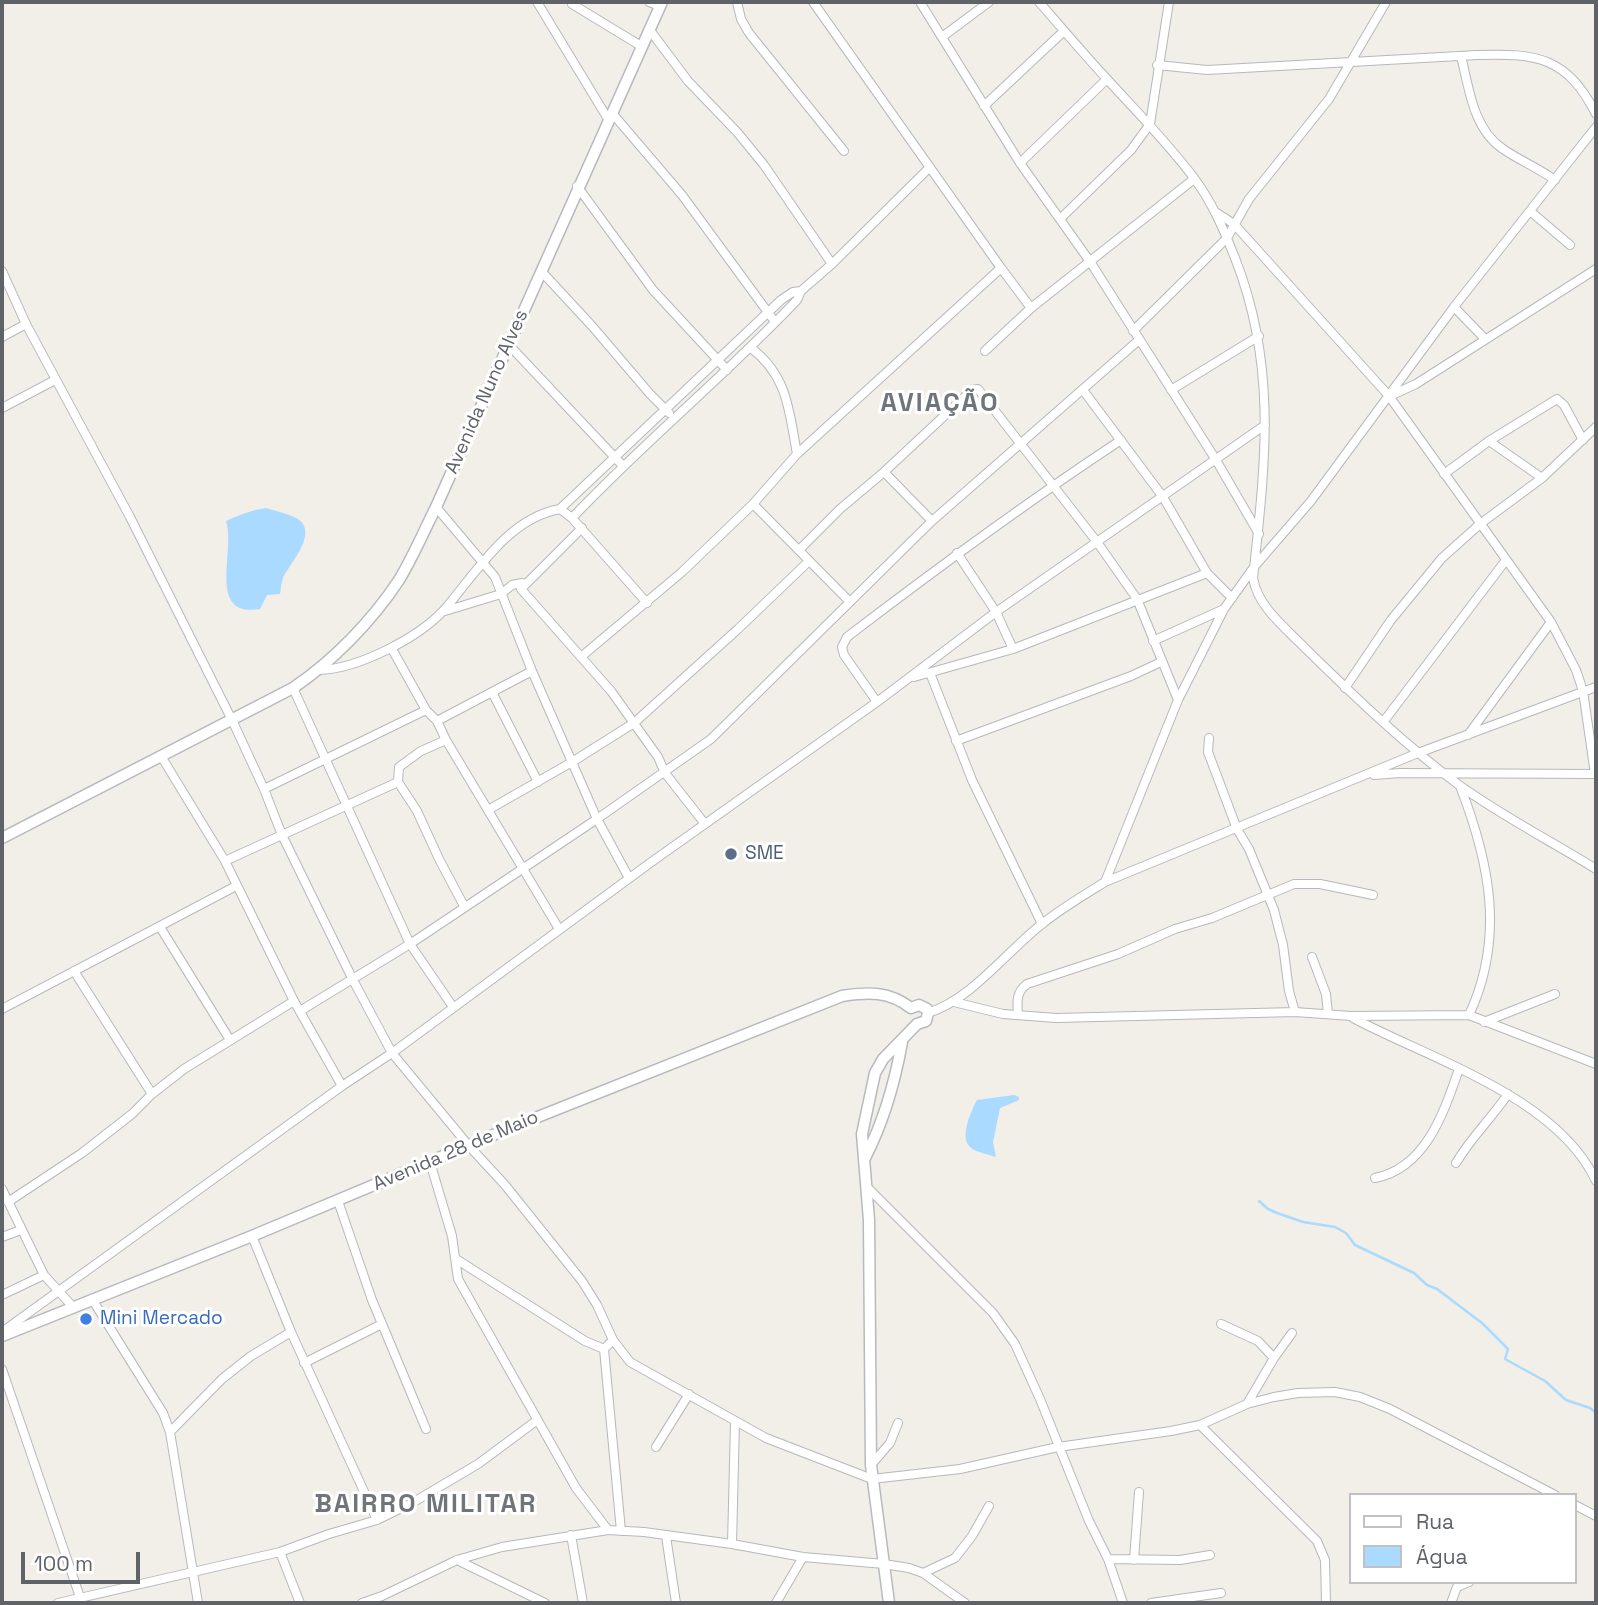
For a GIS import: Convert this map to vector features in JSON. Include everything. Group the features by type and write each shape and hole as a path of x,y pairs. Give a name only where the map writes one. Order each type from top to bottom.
{"street":[{"path":"537,2 610,116 682,195 775,322"},
{"path":"737,2 741,19 750,33 844,151"},
{"path":"815,2 1000,268 1031,308"},
{"path":"920,2 1020,163 1091,263 1216,460 1259,534"},
{"path":"942,37 989,2"},
{"path":"1039,2 1150,124 1194,179 1215,211 1243,277 1259,336 1265,425 1265,457 1254,567 1255,588 1270,612 1345,688 1418,753 1460,786 1596,869"},
{"path":"1061,218 1131,150 1150,124 1157,65 1169,2"},
{"path":"1133,331 1227,237 1249,199 1329,99 1386,2"},
{"name":"Avenida Nuno Alves","path":"2,838 293,688 319,670 381,605 436,507 649,29 657,3"},
{"path":"572,5 641,46"},
{"path":"649,29 688,81 737,132 764,165 832,264"},
{"path":"984,106 1064,31"},
{"path":"1157,65 1207,70 1510,54 1547,61 1577,83 1585,92 1596,114"},
{"path":"1461,56 1472,100 1488,136 1502,149 1555,180"},
{"path":"1020,163 1107,79"},
{"path":"1105,882 1178,700 1224,610 1254,567 1311,501 1454,307 1596,127"},
{"path":"319,670 340,668 392,649 442,612 482,564 519,528 536,516 559,509 767,313 787,296 801,291 832,264 930,167"},
{"path":"985,351 1031,308 1194,179"},
{"path":"578,186 653,290 727,370"},
{"path":"1215,211 1234,223 1389,396 1551,622 1576,670 1583,691 1596,774 1443,772 1368,775"},
{"path":"1530,211 1570,246"},
{"path":"582,656 682,572 753,504 797,454 1000,268"},
{"path":"1389,396 1416,384 1596,269"},
{"path":"2,271 26,324 130,517 232,720 282,835 353,981 392,1053 505,1185 582,1281 597,1305 613,1340 630,1362 766,1438 872,1479 960,1469 1058,1447 1200,1425 1247,1404 1298,1393 1335,1392 1360,1396 1390,1409 1551,1493"},
{"path":"542,272 674,419"},
{"path":"572,518 623,466 751,348 797,300 801,291"},
{"path":"1454,307 1485,339"},
{"path":"2,337 26,324"},
{"path":"1171,390 1259,336"},
{"path":"300,1011 410,944 665,773 711,739 932,521 1139,340"},
{"path":"508,344 623,466"},
{"path":"751,348 772,368 782,384 797,454"},
{"path":"2,408 55,380"},
{"path":"799,550 840,509 975,389 982,392 1138,599 1178,700"},
{"path":"1083,390 1163,497 1208,573 1232,598"},
{"path":"1444,474 1489,441 1557,400 1564,405 1583,440"},
{"path":"2,1334 58,1290 392,1053 629,878 909,679 996,612 1265,425"},
{"path":"1345,688 1391,620 1442,558 1480,524 1542,478 1596,427"},
{"path":"877,702 844,654 842,647 847,637 1052,485 1121,440"},
{"path":"1489,441 1542,478"},
{"path":"884,472 932,521"},
{"path":"753,504 850,602"},
{"path":"436,507 495,576 532,671 597,819 629,878"},
{"path":"559,509 582,528 647,603"},
{"path":"521,589 582,528"},
{"path":"957,554 996,612 1013,649"},
{"path":"1384,721 1506,560"},
{"path":"488,810 634,723 809,561"},
{"path":"909,679 1013,649 1208,573"},
{"path":"442,612 501,594 518,583 522,583 521,589"},
{"path":"521,589 582,656 634,723 665,773 705,824"},
{"path":"1153,641 1224,610"},
{"path":"1468,735 1551,622"},
{"path":"392,649 559,929"},
{"path":"956,741 1131,676 1161,662"},
{"path":"437,721 532,671"},
{"path":"930,673 972,780 1042,924"},
{"path":"928,1013 954,1002 1042,924 1105,882 1418,753 1596,687"},
{"path":"293,688 410,944 453,1007"},
{"path":"492,692 538,782"},
{"path":"264,789 426,710"},
{"path":"1209,738 1208,752 1237,829 1249,849 1269,896 1283,945 1289,991 1295,1012"},
{"path":"446,740 421,751 399,767 398,782 417,811 464,906"},
{"path":"161,756 225,861 294,1001 342,1086"},
{"path":"225,861 398,782"},
{"path":"1460,786 1470,810 1492,907 1489,959 1469,1015"},
{"path":"1018,1015 1017,997 1020,989 1027,984 1118,954 1175,929 1212,918 1294,884 1305,883 1373,895"},
{"path":"2,1009 236,886"},
{"path":"160,927 230,1040"},
{"path":"1312,957 1321,978 1328,1014"},
{"path":"74,971 152,1094"},
{"name":"Avenida 28 de Maio","path":"2,1334 252,1236 645,1073 842,996 881,993 902,1001 911,1008"},
{"path":"1484,1022 1556,994"},
{"path":"8,1202 82,1153 184,1069 294,1001"},
{"path":"954,1002 1018,1015 1090,1019 1295,1012 1351,1016 1469,1015 1596,1064"},
{"path":"889,1603 871,1465 870,1285 867,1187 862,1134 875,1073 883,1059 917,1024 926,1021 928,1013 919,1005 911,1008 909,1016 917,1024"},
{"path":"1351,1016 1521,1101 1567,1140 1586,1163 1596,1181"},
{"path":"865,1158 886,1110 902,1042"},
{"path":"1376,1178 1388,1175 1419,1152 1442,1117 1459,1069"},
{"path":"1456,1163 1472,1137 1489,1120 1508,1094"},
{"path":"429,1162 447,1216 458,1279 536,1421 576,1488 607,1530"},
{"path":"867,1187 993,1313 1015,1344 1089,1521 1108,1559 1121,1603"},
{"path":"2,1189 44,1275 73,1307"},
{"path":"338,1201 382,1324 426,1429"},
{"path":"2,1237 20,1230"},
{"path":"252,1236 304,1363 377,1520"},
{"path":"456,1259 585,1341 604,1349"},
{"path":"2,1295 44,1275"},
{"path":"92,1299 163,1413 170,1432 198,1603"},
{"path":"304,1363 382,1324"},
{"path":"1221,1324 1258,1341 1274,1358"},
{"path":"170,1432 222,1379 251,1356 291,1332"},
{"path":"1247,1404 1292,1333"},
{"path":"604,1349 613,1340"},
{"path":"604,1349 621,1531"},
{"path":"2,1369 81,1600"},
{"path":"656,1447 690,1394"},
{"path":"58,1603 81,1600 280,1552 377,1520 412,1503 478,1464 536,1421"},
{"path":"732,1545 735,1422"},
{"path":"871,1465 890,1443 898,1423"},
{"path":"1200,1425 1317,1541 1325,1560 1326,1603"},
{"path":"1134,1559 1139,1492"},
{"path":"923,1573 955,1558 972,1536 989,1506"},
{"path":"1577,1506 1596,1516"},
{"path":"362,1603 457,1560 502,1547 607,1530 666,1535 803,1558 884,1564 923,1573 965,1603"},
{"path":"572,1535 583,1603"},
{"path":"666,1535 676,1603"},
{"path":"280,1552 300,1603"},
{"path":"1108,1559 1180,1560 1210,1556"},
{"path":"776,1603 803,1558"},
{"path":"457,1560 545,1603"},
{"path":"1451,1603 1457,1587 1464,1584"},
{"path":"1151,1603 1221,1593"}],"water":[{"path":"266,508 298,519 304,525 304,541 283,578 280,594 267,595 260,609 243,609 233,603 228,593 226,521"},
{"path":"1014,1095 1019,1097 1019,1100 1000,1108 993,1142 996,1157 970,1147 966,1130 977,1100"}],"waterway":[{"path":"1259,1201 1268,1209 1303,1222 1335,1227 1346,1233 1355,1245 1414,1273 1482,1323 1508,1349 1505,1359 1545,1381 1566,1400 1590,1408 1596,1413"}],"place":[{"name":"SME","path":"731,854"},
{"name":"Mini Mercado","path":"86,1319"}],"district":[{"name":"AVIAÇÃO","path":"940,404"},
{"name":"BAIRRO MILITAR","path":"426,1505"}]}
